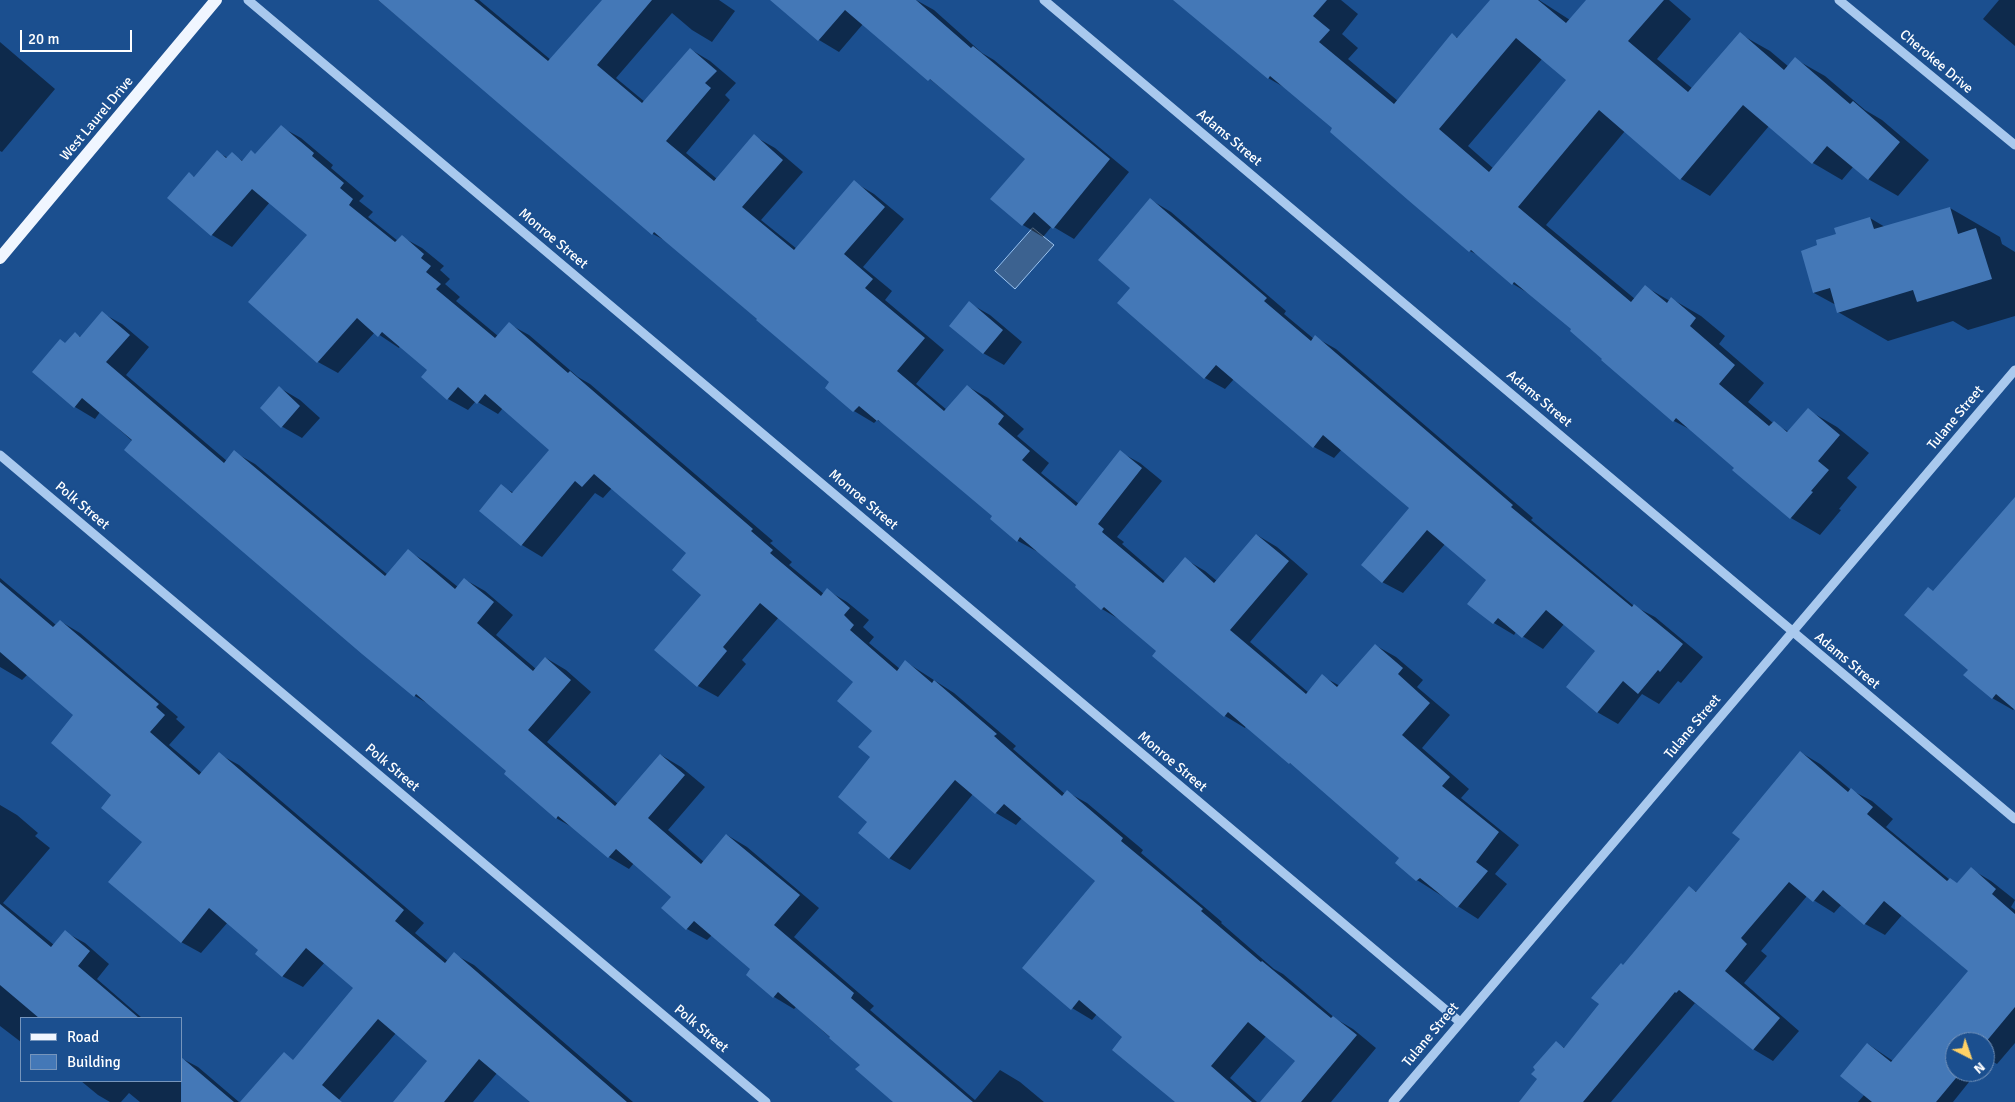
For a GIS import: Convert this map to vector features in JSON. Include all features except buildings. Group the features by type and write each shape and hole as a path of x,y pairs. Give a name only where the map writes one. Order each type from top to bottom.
{"main road":[{"name":"West Laurel Drive","path":"0,258 216,0"}],"street":[{"name":"Monroe Street","path":"248,0 1460,1022"},
{"name":"Adams Street","path":"1044,0 2015,819"},
{"name":"Cherokee Drive","path":"1839,0 2015,145"},
{"name":"Tulane Street","path":"1392,1102 2015,370"},
{"name":"Polk Street","path":"0,455 766,1102"}],"water":[{"path":"1033,228 1054,245 1015,289 995,271"}]}
